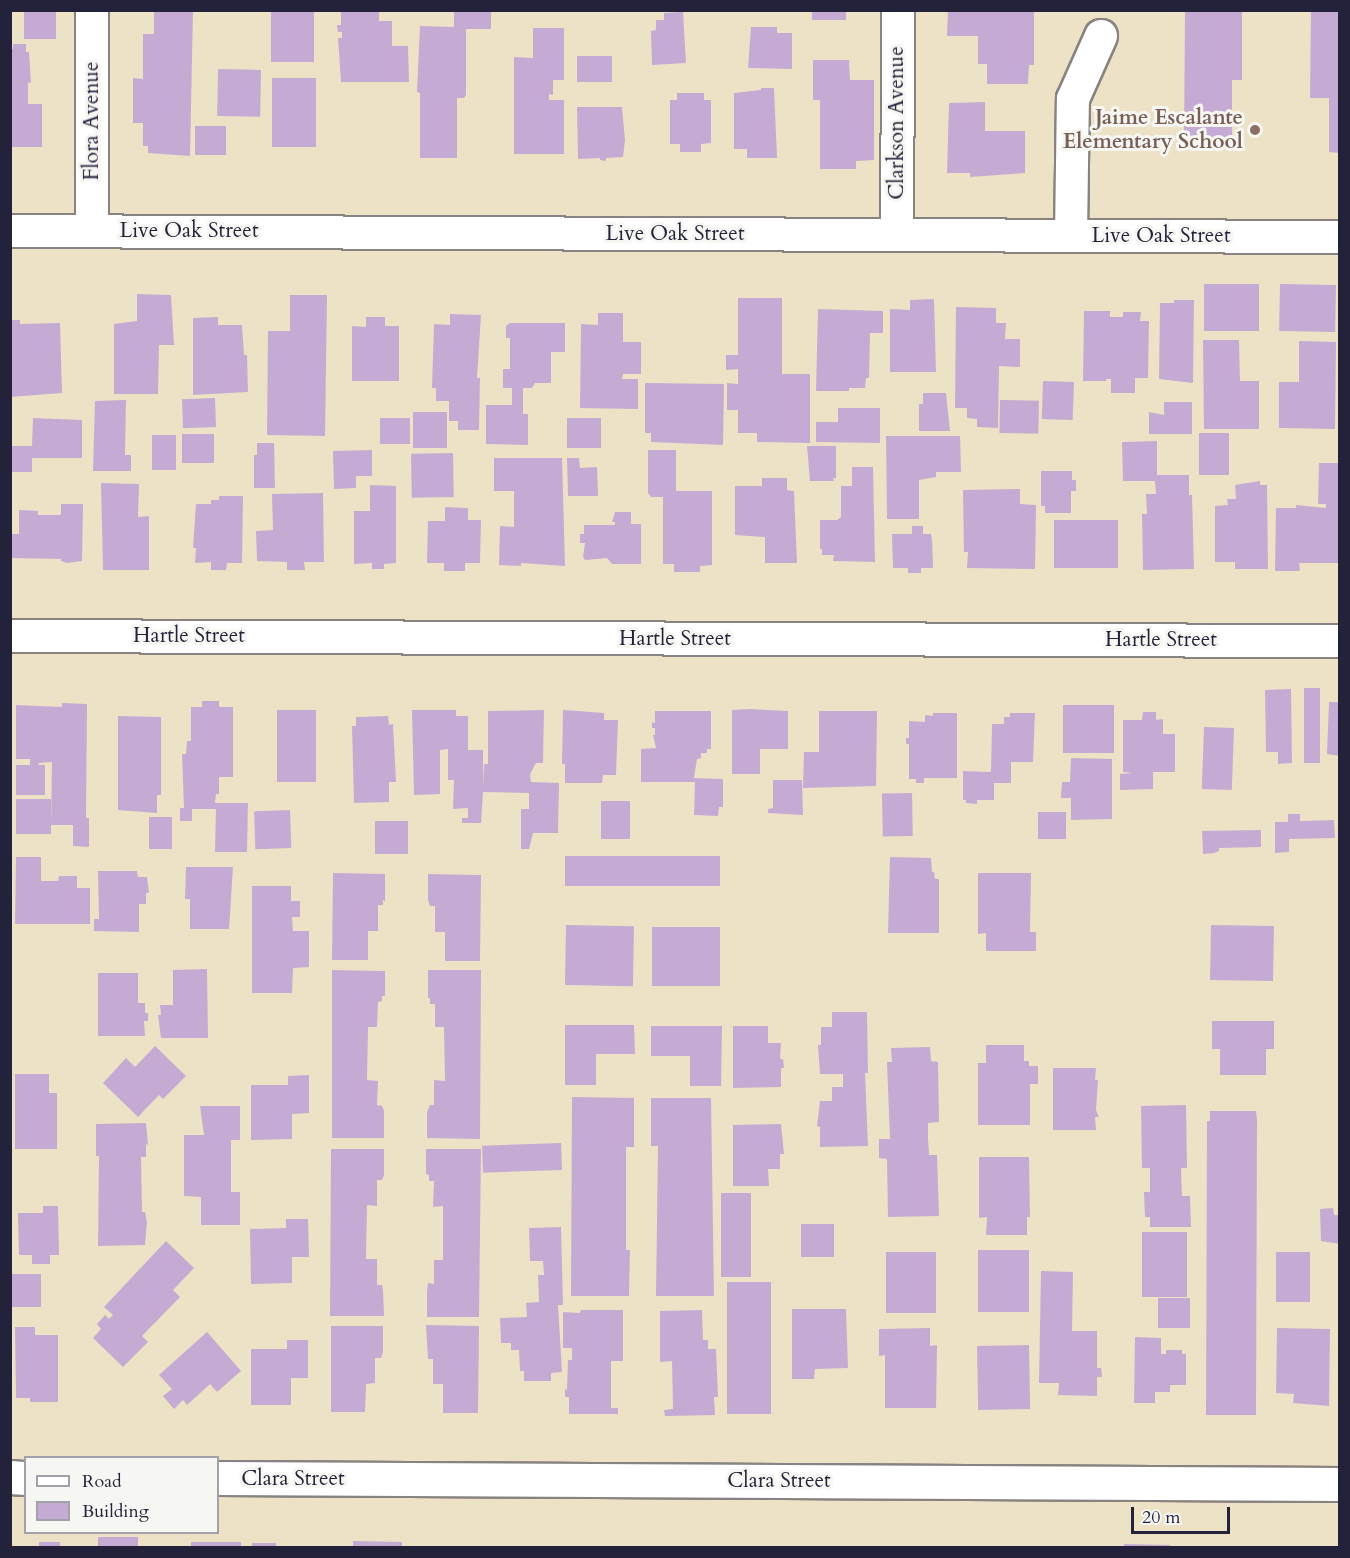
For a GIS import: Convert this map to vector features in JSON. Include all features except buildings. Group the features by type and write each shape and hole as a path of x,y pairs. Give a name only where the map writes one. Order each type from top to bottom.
{"street":[{"name":"Flora Avenue","path":"92,10 92,231"},
{"name":"Clarkson Avenue","path":"897,235 898,10"},
{"path":"1071,236 1073,99 1101,36"},
{"name":"Live Oak Street","path":"10,231 1340,237"},
{"name":"Hartle Street","path":"10,636 1340,641"},
{"name":"Clara Street","path":"219,1478 1340,1484"}],"place":[{"name":"Jaime Escalante Elementary School","path":"1255,130"}]}
